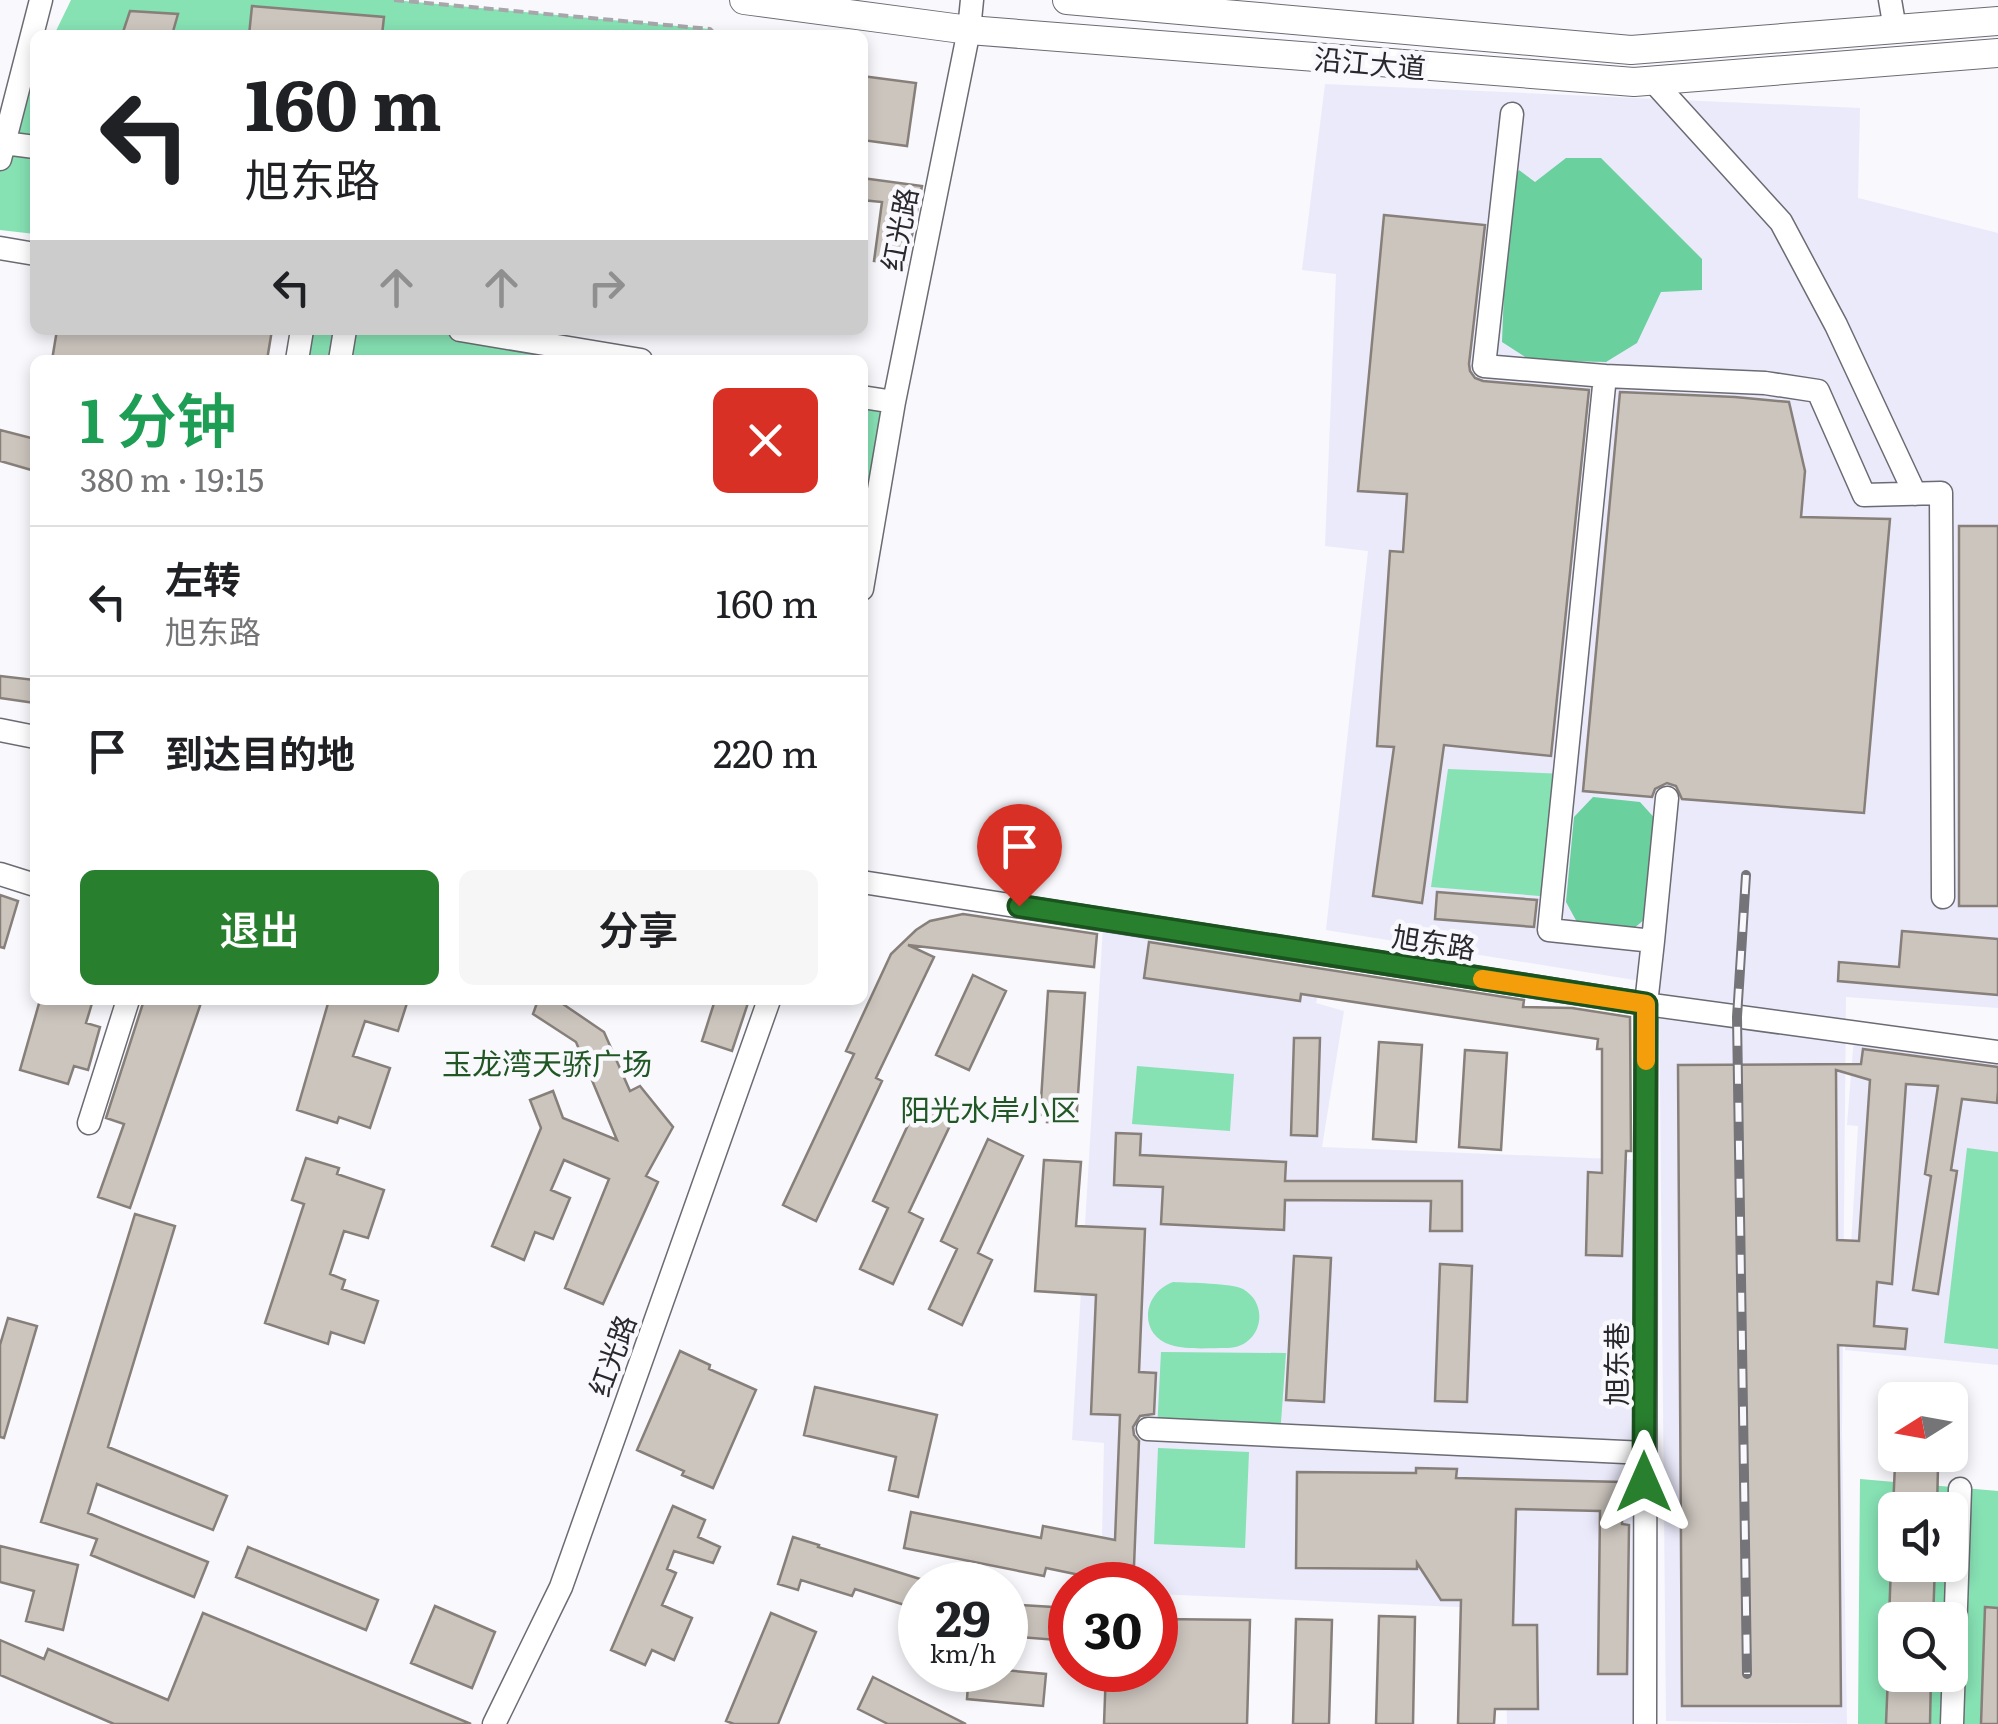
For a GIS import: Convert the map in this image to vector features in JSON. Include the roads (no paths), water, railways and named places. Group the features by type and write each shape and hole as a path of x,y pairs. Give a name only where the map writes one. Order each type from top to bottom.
{"main road":[{"name":"沿江大道","path":"744,0 969,30 1634,82 1998,53"},
{"name":"沿江大道","path":"1067,0 1160,4 1630,50 1998,21"}],"street":[{"path":"33,30 41,0"},
{"name":"红光路","path":"868,554 972,0"},
{"path":"1890,0 1895,29"},
{"path":"30,42 2,150 30,147"},
{"path":"1653,81 1781,222 1836,325 1916,494"},
{"path":"1512,114 1484,366 1765,383 1818,391 1864,495 1941,493 1943,896"},
{"path":"0,248 30,253"},
{"path":"490,335 611,355"},
{"path":"1605,376 1549,930 1652,941"},
{"path":"868,398 894,402"},
{"path":"0,730 30,735"},
{"name":"旭东巷","path":"1644,1724 1646,1004 1667,798"},
{"path":"0,874 30,883"},
{"name":"旭东路","path":"868,883 1646,1004 1998,1052"},
{"path":"89,1122 126,1005"},
{"name":"红光路","path":"494,1724 561,1587 767,1005"},
{"path":"1148,1429 1645,1453"},
{"path":"1952,1724 1960,1489"}],"railway":[{"path":"1746,875 1737,1017 1747,1674"}],"district":[{"name":"玉龙湾天骄广场","path":"547,1062"},
{"name":"阳光水岸小区","path":"990,1108"}]}
